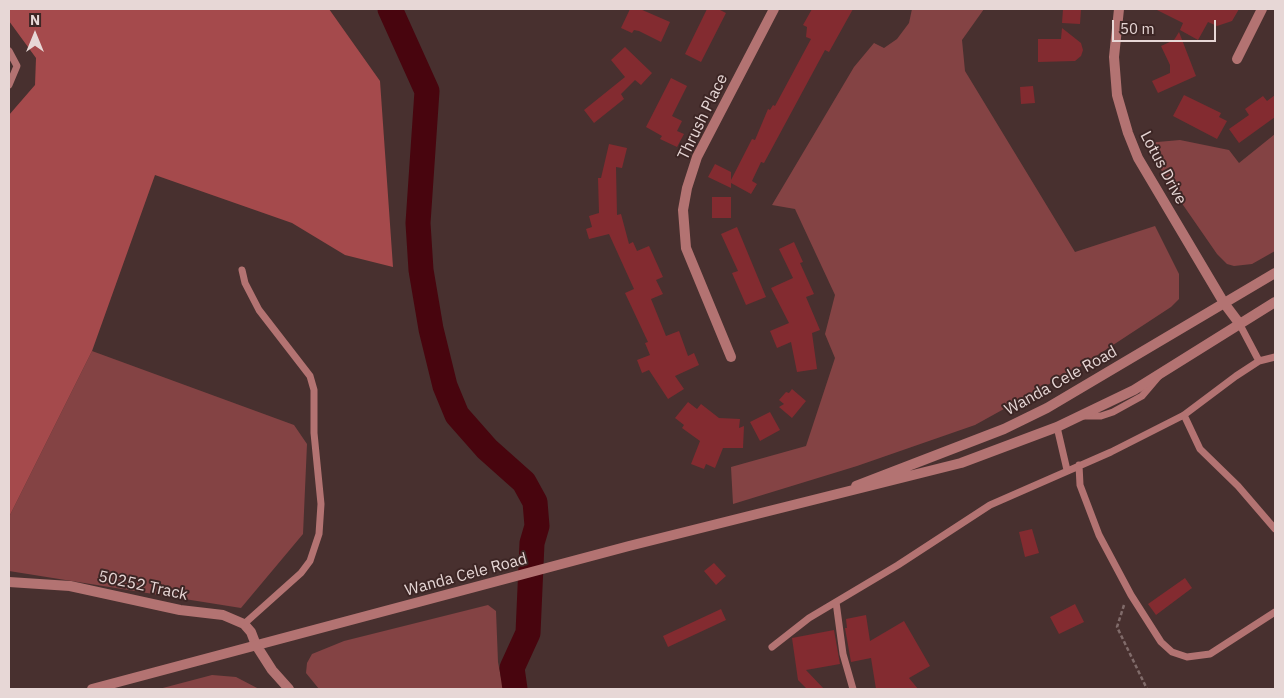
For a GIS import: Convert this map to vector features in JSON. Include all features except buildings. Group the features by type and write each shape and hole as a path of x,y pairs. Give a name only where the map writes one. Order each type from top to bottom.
{"street":[{"name":"Thrush Place","path":"731,357 686,248 683,210 687,188 698,157 774,9"},
{"name":"Lotus Drive","path":"1119,9 1114,58 1117,95 1128,132 1138,158 1224,303 1239,323"},
{"path":"1237,59 1262,9"},
{"name":"Wanda Cele Road","path":"849,490 880,476 1004,429 1038,412 1275,273"},
{"name":"Wanda Cele Road","path":"92,689 629,546 960,463 1057,427 1159,376 1239,323 1275,302"},
{"name":"50252 Track","path":"9,582 70,586 180,610 223,615 244,624"},
{"path":"244,624 251,632 256,645 272,670 289,689"}],"lane":[{"path":"9,51 17,66 15,76 9,85"},
{"path":"242,270 245,283 259,310 310,376 314,390 314,433 321,504 319,534 306,567 244,624"},
{"path":"1239,323 1259,361"},
{"path":"772,647 809,618 990,505 1111,452 1184,415 1259,361 1275,358"},
{"path":"1184,415 1200,449 1238,486 1275,529"},
{"path":"1057,427 1067,470"},
{"path":"1078,465 1080,485 1084,499 1099,535 1131,595 1161,642 1172,652 1186,657 1210,654 1275,612"},
{"path":"836,602 840,639 854,689"}],"path":[{"path":"1131,595 1119,614 1117,627 1147,689"}],"shaded area":[{"path":"9,9 329,9 380,81 393,267 345,255 292,223 155,175 92,351 9,517 9,115 35,85 36,58 9,21"},
{"path":"912,9 984,9 962,40 965,71 1075,252 1155,226 1179,274 1179,299 1171,307 1078,368 975,425 857,466 733,504 731,467 806,446 835,358 825,334 835,295 795,209 772,205 854,67 874,43 884,48 897,39 909,23"},
{"path":"1275,134 1275,251 1252,264 1234,266 1227,264 1217,254 1172,189 1146,143 1180,140 1229,150 1239,163"},
{"path":"92,351 294,425 307,444 303,534 241,608 9,571 9,517"},
{"path":"488,605 496,611 498,662 501,678 508,689 319,689 306,673 307,663 312,654 344,641"},
{"path":"212,675 236,677 259,689 159,689"}],"waterway":[{"path":"390,9 427,91 418,223 421,270 431,329 445,386 457,415 487,449 524,482 535,502 537,526 532,543 528,633 512,668 515,689"}]}
